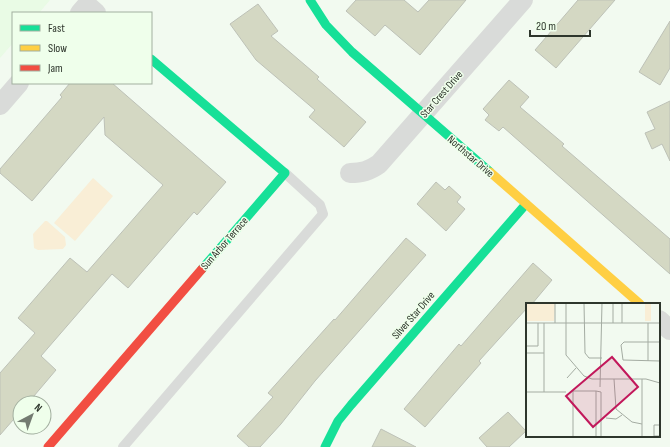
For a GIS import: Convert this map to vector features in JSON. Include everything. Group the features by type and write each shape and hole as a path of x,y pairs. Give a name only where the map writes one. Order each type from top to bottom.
{"street":[{"name":"Northstar Drive","path":"310,0 326,25 339,40 639,303"},
{"name":"Star Crest Drive","path":"350,173 360,173 370,170 379,164 523,0"},
{"path":"81,12 87,5 95,12"},
{"path":"152,60 286,173"},
{"path":"0,105 18,84"},
{"name":"Sun Arbor Terrace","path":"48,447 286,173"},
{"name":"Silver Star Drive","path":"325,447 338,421 351,405 526,204"},
{"path":"660,321 670,330"}],"lane":[{"path":"123,447 323,214 320,205 286,173"}],"shaded area":[{"path":"0,0 50,0 40,12 12,12 12,44 0,58"},
{"path":"93,178 113,196 75,241 54,223"},
{"path":"45,221 47,221 65,237 66,245 63,249 38,250 34,248 33,234"}],"building":[{"path":"356,0 404,0 418,12 429,0 466,0 420,55 385,25 375,36 346,11"},
{"path":"578,0 615,0 556,68 535,50"},
{"path":"258,4 278,31 271,36 319,77 317,79 366,122 344,147 309,117 315,110 256,60 230,24"},
{"path":"670,21 670,68 660,85 639,72"},
{"path":"509,80 529,97 520,107 564,144 562,146 670,239 670,274 503,127 499,131 485,120 489,115 483,109"},
{"path":"69,84 113,84 226,182 197,215 194,212 128,288 112,274 41,356 56,370 35,395 12,395 12,421 0,435 0,373 35,333 18,318 70,258 87,272 163,185 105,135 104,117 32,201 0,173 0,169 62,97 60,95"},
{"path":"670,101 670,161 662,144 652,149 645,133 655,129 647,112"},
{"path":"436,182 445,190 449,186 461,197 457,202 465,209 446,231 417,204"},
{"path":"406,238 426,255 315,381 281,424 260,447 249,447 237,436 273,397 268,393 334,319 335,320"},
{"path":"533,263 552,280 533,303 526,303 526,309 479,361 481,363 425,427 404,409 459,344 461,346"},
{"path":"508,412 526,431 509,447 487,447 479,438"},
{"path":"381,429 416,447 372,447"}],"traffic: fast":[{"path":"310,0 326,25 352,52 490,172"},
{"path":"152,60 285,173 202,269"},
{"path":"325,447 338,421 351,405 526,204"}],"traffic: slow":[{"path":"490,172 639,303"}],"traffic: jam":[{"path":"48,447 202,269"}]}
